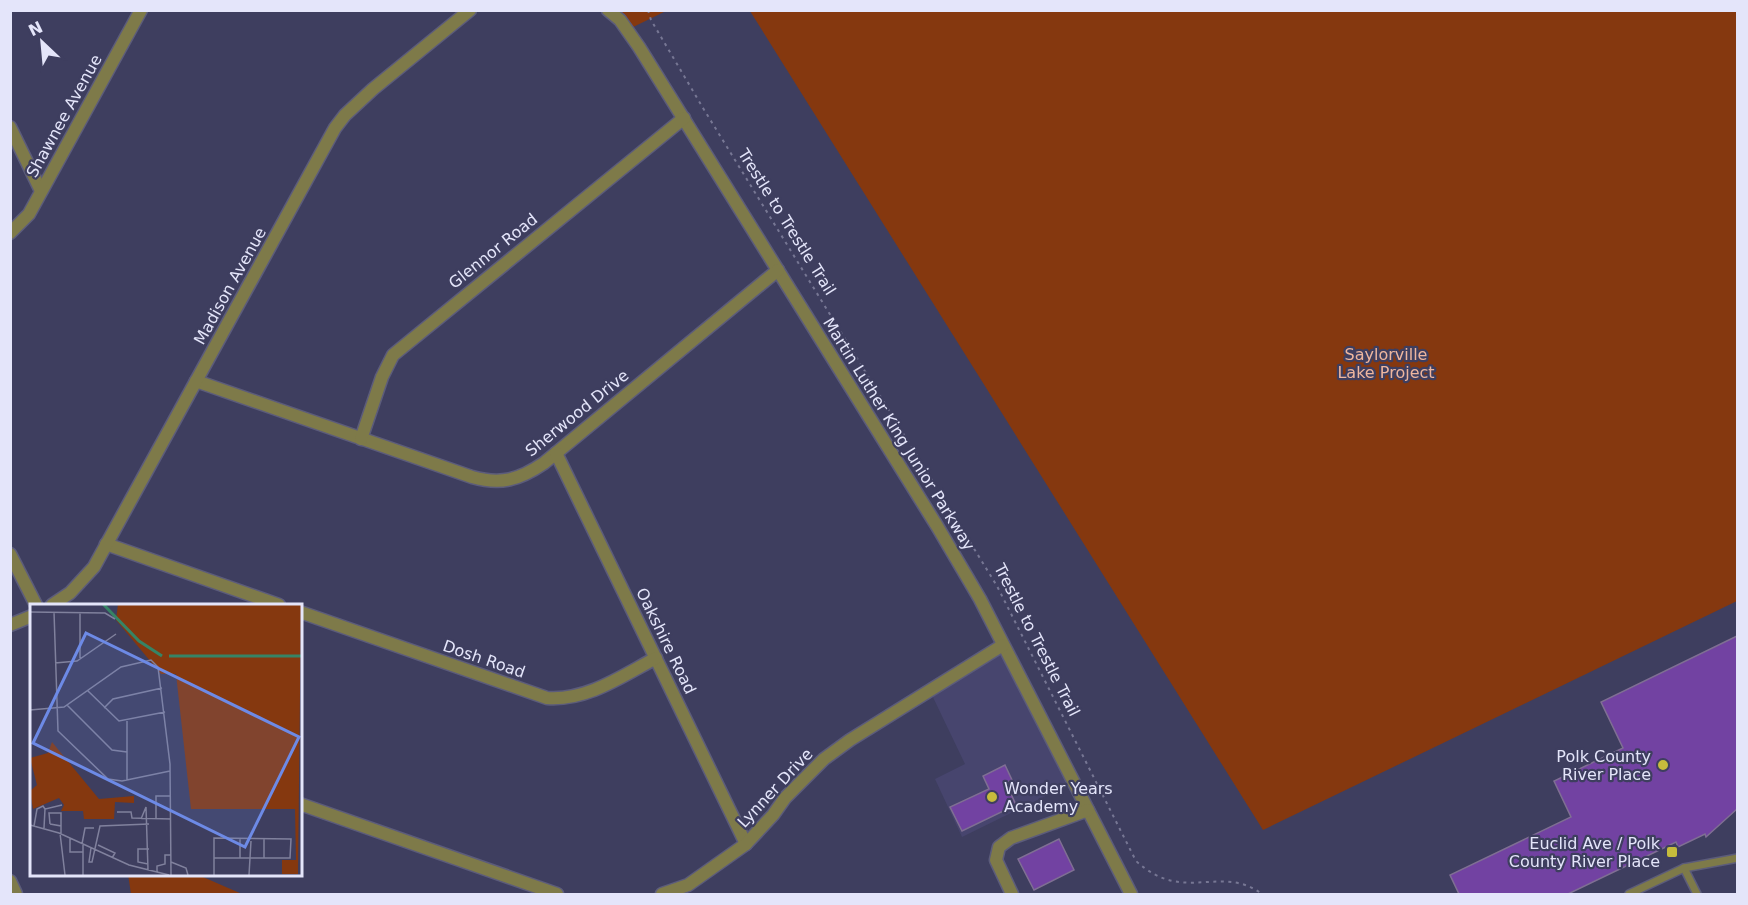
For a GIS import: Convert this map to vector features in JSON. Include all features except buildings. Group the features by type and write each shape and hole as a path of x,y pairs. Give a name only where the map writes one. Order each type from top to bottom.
{"street":[{"name":"Shawnee Avenue","path":"10,232 29,214 141,10"},
{"name":"Madison Avenue","path":"54,604 70,593 94,567 340,122 373,89 470,10"},
{"name":"Martin Luther King Junior Parkway","path":"608,10 620,20 639,47 937,526 980,599 1131,894"},
{"name":"Glennor Road","path":"362,438 382,377 393,356 426,326 684,118"},
{"path":"10,128 41,190"},
{"name":"Sherwood Drive","path":"196,381 486,481 507,481 526,475 556,453 778,270"},
{"name":"Oakshire Road","path":"556,453 746,844"},
{"path":"106,544 276,604"},
{"path":"10,554 35,604"},
{"name":"Dosh Road","path":"302,613 548,698 562,699 585,694 656,658"},
{"path":"10,625 30,617"},
{"name":"Lynner Drive","path":"662,894 688,885 746,844 773,815 785,798 824,759 850,740 1003,645"},
{"path":"302,805 557,894"},
{"path":"1012,894 996,860 999,847 1011,838 1088,810"},
{"path":"10,880 16,894"}],"lane":[{"path":"1629,894 1684,868 1737,858"},
{"path":"1684,868 1698,894"}],"path":[{"name":"Trestle to Trestle Trail","path":"648,10 651,20 695,96 997,586 1136,861 1145,871 1162,883"},
{"path":"690,99 695,96"},
{"path":"1201,888 1234,883 1253,888 1262,894"}],"shaded area":[{"path":"1003,645 1074,782 962,837 935,779 965,764 930,691"}],"green space":[{"path":"608,11 666,11 627,30"},
{"name":"Saylorville Lake Project","path":"750,11 1737,11 1737,601 1263,830"},
{"path":"128,875 198,875 242,894 131,894"}],"place":[{"name":"Polk County River Place","path":"1663,765"},
{"name":"Wonder Years Academy","path":"992,797"},
{"name":"Euclid Ave / Polk County River Place","path":"1672,852"}]}
